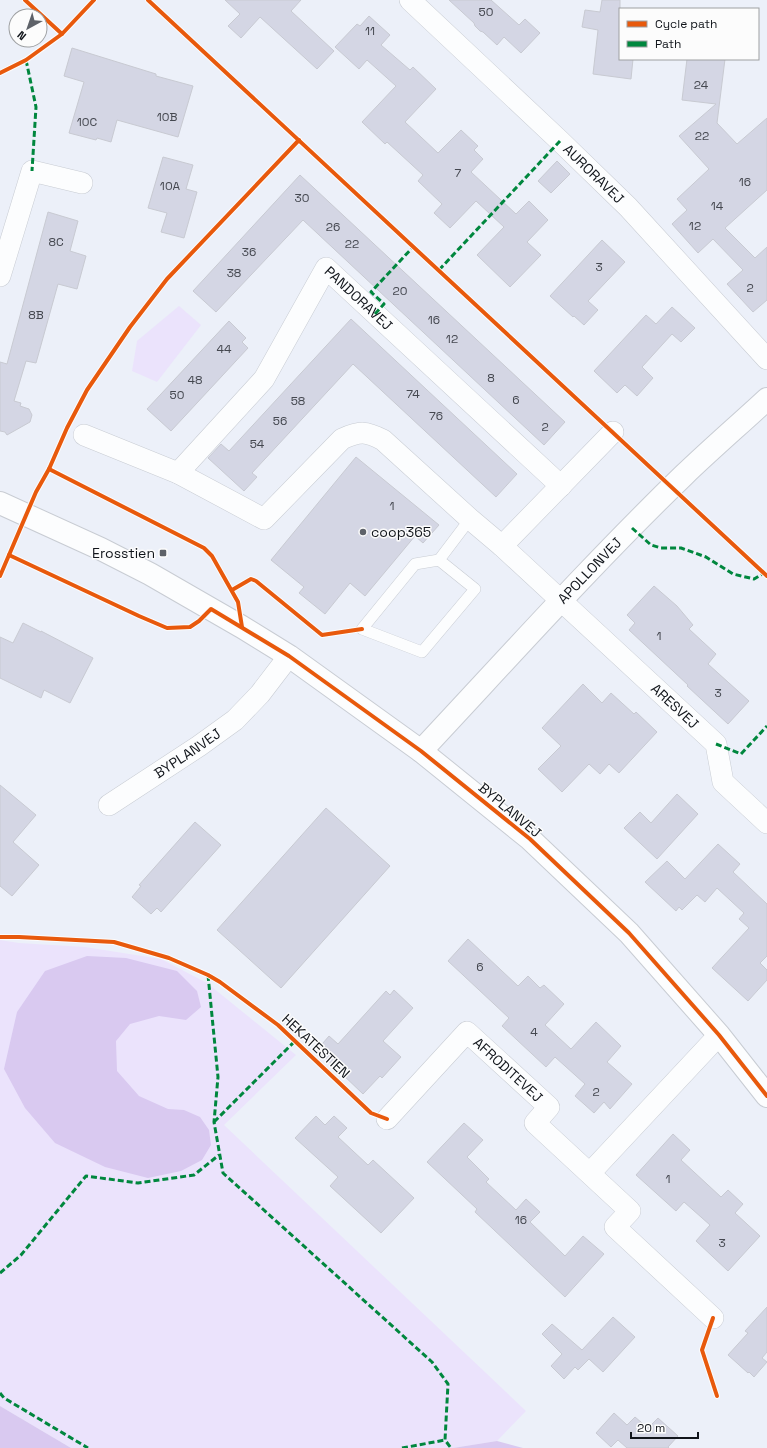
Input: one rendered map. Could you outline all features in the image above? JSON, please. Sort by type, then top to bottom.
[{"type":"street","name":"AURORAVEJ","points":[[410,0],[628,207],[767,359]]},
{"type":"street","points":[[0,276],[32,171],[82,183]]},
{"type":"street","name":"PANDORAVEJ","points":[[178,473],[264,379],[326,268],[561,486]]},
{"type":"street","name":"APOLLONVEJ","points":[[422,751],[562,601],[685,475],[767,399]]},
{"type":"street","points":[[502,546],[613,432]]},
{"type":"street","points":[[84,435],[178,473],[264,520],[342,439],[355,433],[370,433],[383,440],[562,601]]},
{"type":"street","name":"BYPLANVEJ","points":[[0,503],[101,549],[150,574],[289,656],[422,751],[530,839],[629,933],[719,1035],[767,1096]]},
{"type":"street","name":"ARESVEJ","points":[[562,601],[716,744],[723,782],[767,823]]},
{"type":"street","name":"BYPLANVEJ","points":[[109,805],[235,720],[260,694],[289,656]]},
{"type":"street","name":"AFRODITEVEJ","points":[[387,1120],[467,1032],[549,1107],[535,1123],[630,1211],[615,1228],[713,1318]]},
{"type":"street","points":[[590,1173],[719,1035]]},
{"type":"lane","points":[[439,560],[475,589],[422,652],[362,629],[415,564],[439,560],[470,519]]},
{"type":"shaded area","points":[[179,306],[201,325],[157,382],[132,371],[137,341]]},
{"type":"shaded area","points":[[0,940],[19,943],[85,947],[161,959],[207,983],[296,1055],[224,1125],[526,1411],[497,1441],[453,1448],[71,1448],[0,1406]]},
{"type":"shaded area","points":[[87,956],[126,958],[177,971],[197,991],[201,1007],[186,1020],[159,1016],[130,1024],[116,1041],[117,1071],[139,1096],[168,1109],[184,1110],[200,1117],[209,1130],[211,1145],[202,1160],[181,1171],[148,1178],[105,1167],[55,1143],[25,1108],[4,1069],[17,1012],[45,971]]},
{"type":"shaded area","points":[[0,1406],[71,1448],[0,1448]]},
{"type":"shaded area","points":[[497,1441],[523,1448],[453,1448]]},
{"type":"building","points":[[225,0],[301,0],[291,11],[334,51],[317,69],[260,17],[241,38],[228,26],[240,14]]},
{"type":"building","points":[[449,0],[491,0],[519,25],[525,19],[540,33],[521,53],[504,37],[497,45],[480,31],[474,23]]},
{"type":"building","points":[[602,0],[620,0],[619,60],[633,60],[631,79],[593,74],[598,30],[582,27],[585,10],[600,12]]},
{"type":"building","points":[[369,16],[390,35],[381,45],[410,70],[413,67],[436,89],[405,122],[438,153],[461,130],[478,146],[474,150],[483,159],[471,172],[516,214],[529,201],[548,220],[527,242],[541,255],[510,287],[477,255],[504,227],[476,201],[450,228],[434,213],[442,204],[418,181],[423,175],[387,142],[385,144],[362,122],[396,86],[367,60],[359,69],[335,47],[357,24],[360,26]]},
{"type":"building","points":[[72,48],[156,74],[156,76],[193,86],[178,137],[117,120],[111,142],[69,133],[84,82],[64,76]]},
{"type":"building","points":[[687,60],[725,60],[717,123],[737,144],[767,118],[767,190],[725,228],[755,258],[767,247],[767,300],[753,312],[727,284],[743,270],[713,239],[698,253],[672,224],[687,210],[677,199],[709,169],[679,136],[716,104],[682,100]]},
{"type":"building","points":[[163,157],[193,165],[186,189],[197,192],[184,238],[161,232],[167,213],[148,208]]},
{"type":"building","points":[[557,161],[570,174],[551,193],[538,181]]},
{"type":"building","points":[[300,175],[565,422],[544,445],[303,220],[216,312],[193,291]]},
{"type":"building","points":[[48,212],[78,221],[70,251],[86,256],[77,289],[58,284],[36,363],[26,361],[14,401],[21,403],[20,406],[29,409],[32,415],[30,422],[7,435],[5,432],[0,431],[0,362],[7,364]]},
{"type":"building","points":[[602,240],[625,262],[588,301],[598,310],[584,325],[550,296]]},
{"type":"building","points":[[672,307],[695,328],[681,342],[672,334],[642,367],[653,378],[637,396],[625,385],[617,393],[594,371],[646,315],[656,324]]},
{"type":"building","points":[[351,319],[517,474],[496,497],[353,364],[252,473],[257,477],[244,491],[208,458],[221,444],[229,451]]},
{"type":"building","points":[[229,321],[246,338],[242,342],[248,348],[171,431],[147,409]]},
{"type":"building","name":"coop365","points":[[356,457],[439,525],[423,543],[415,536],[365,596],[350,583],[325,614],[299,593],[304,587],[271,560]]},
{"type":"building","points":[[654,586],[677,606],[693,625],[689,629],[716,654],[708,664],[749,701],[728,724],[629,630],[635,623],[627,615]]},
{"type":"building","points":[[23,623],[93,658],[70,703],[44,690],[41,698],[0,678],[0,637],[13,643]]},
{"type":"building","points":[[583,684],[602,703],[611,693],[634,714],[636,712],[657,732],[619,773],[609,764],[600,774],[589,764],[562,792],[538,769],[561,746],[542,728]]},
{"type":"building","points":[[0,785],[36,815],[13,842],[39,865],[12,896],[0,886]]},
{"type":"building","points":[[677,794],[698,814],[657,859],[624,828],[640,812],[651,823]]},
{"type":"building","points":[[326,808],[390,866],[281,988],[217,930]]},
{"type":"building","points":[[195,822],[221,845],[161,912],[157,908],[151,914],[132,897],[141,886],[139,885]]},
{"type":"building","points":[[718,844],[740,864],[733,872],[767,904],[767,956],[760,963],[767,970],[767,980],[748,1001],[712,968],[749,928],[739,919],[744,913],[717,888],[705,902],[697,895],[682,910],[679,907],[676,911],[645,882],[667,861],[685,879]]},
{"type":"building","points":[[468,939],[518,986],[528,976],[540,988],[544,985],[564,1004],[545,1025],[571,1049],[596,1022],[621,1046],[607,1062],[632,1084],[610,1109],[604,1102],[594,1113],[575,1096],[585,1084],[555,1057],[546,1067],[502,1026],[509,1018],[448,961]]},
{"type":"building","points":[[394,990],[413,1008],[383,1041],[401,1057],[382,1078],[380,1076],[363,1094],[317,1050],[329,1036],[338,1044],[386,991],[390,995]]},
{"type":"building","points":[[316,1116],[325,1125],[334,1116],[347,1128],[338,1137],[368,1165],[373,1160],[414,1198],[381,1233],[330,1186],[338,1177],[295,1138]]},
{"type":"building","points":[[464,1123],[483,1140],[467,1157],[489,1179],[486,1182],[516,1210],[526,1199],[540,1212],[530,1222],[565,1256],[583,1236],[604,1254],[565,1297],[475,1212],[477,1209],[427,1162]]},
{"type":"building","points":[[673,1134],[690,1150],[681,1160],[721,1197],[728,1190],[743,1204],[735,1213],[760,1236],[728,1271],[696,1241],[710,1225],[684,1202],[676,1211],[636,1175]]},
{"type":"building","points":[[767,1307],[767,1352],[762,1358],[767,1362],[754,1377],[728,1355],[748,1333],[745,1331]]},
{"type":"building","points":[[613,1317],[635,1337],[603,1372],[589,1359],[578,1370],[575,1367],[564,1379],[551,1366],[562,1354],[542,1334],[552,1324],[582,1350]]},
{"type":"building","points":[[614,1413],[627,1425],[635,1417],[648,1428],[658,1418],[678,1436],[668,1447],[669,1448],[627,1448],[618,1440],[611,1447],[596,1433]]},
{"type":"marked path","points":[[26,60],[36,107],[32,171]]},
{"type":"marked path","points":[[439,270],[560,141]]},
{"type":"marked path","points":[[375,314],[384,304],[371,292],[414,246]]},
{"type":"marked path","points":[[632,528],[651,545],[661,548],[681,548],[706,557],[733,574],[754,579],[764,573]]},
{"type":"marked path","points":[[716,744],[741,754],[767,726]]},
{"type":"marked path","points":[[208,975],[218,1077],[214,1122],[223,1173],[432,1362],[448,1384],[445,1440],[451,1448]]},
{"type":"marked path","points":[[214,1122],[295,1041]]},
{"type":"marked path","points":[[0,1273],[21,1255],[86,1176],[138,1183],[194,1175],[219,1155]]},
{"type":"marked path","points":[[0,1393],[4,1398],[88,1448]]},
{"type":"marked path","points":[[402,1448],[445,1440]]},
{"type":"cycle path","points":[[25,0],[62,34]]},
{"type":"cycle path","points":[[0,73],[26,60],[62,34],[94,0]]},
{"type":"cycle path","points":[[148,0],[767,576]]},
{"type":"cycle path","points":[[0,576],[36,492],[49,469],[67,428],[87,390],[130,327],[167,279],[299,140]]},
{"type":"cycle path","points":[[49,469],[204,548],[212,556],[238,602],[242,627]]},
{"type":"cycle path","points":[[9,555],[167,628],[190,627],[199,621],[211,609],[289,656],[421,751],[530,839],[629,933],[719,1035],[767,1096]]},
{"type":"cycle path","points":[[232,590],[251,579],[256,581],[322,635],[362,629]]},
{"type":"cycle path","name":"HEKATESTIEN","points":[[0,937],[114,942],[169,958],[208,975],[220,982],[278,1025],[371,1113],[387,1119]]},
{"type":"cycle path","points":[[713,1318],[702,1350],[717,1396]]},
{"type":"place","name":"coop365","points":[[363,532]]},
{"type":"place","name":"Erosstien","points":[[163,553]]}]
